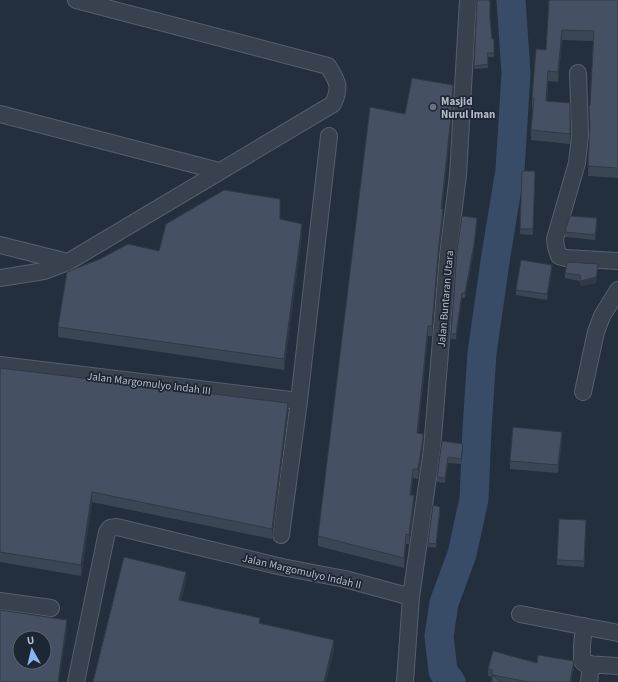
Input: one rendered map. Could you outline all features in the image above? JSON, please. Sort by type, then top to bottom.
[{"type":"street","points":[[0,278],[44,271],[68,262],[333,104],[339,92],[336,79],[328,66],[76,0]]},
{"type":"street","name":"Jalan Buntaran Utara","points":[[411,597],[432,449],[448,255],[458,174],[468,0]]},
{"type":"street","points":[[578,73],[580,136],[577,163],[555,239],[556,247],[559,256],[566,258],[618,261]]},
{"type":"street","points":[[0,114],[219,171]]},
{"type":"street","points":[[281,535],[299,401],[329,136]]},
{"type":"street","points":[[0,245],[68,262]]},
{"type":"street","points":[[583,392],[596,332],[602,316],[618,290]]},
{"type":"street","name":"Jalan Margomulyo Indah III","points":[[0,365],[299,401]]},
{"type":"street","name":"Jalan Margomulyo Indah II","points":[[76,682],[107,532],[110,528],[117,527],[282,567],[345,580],[411,597]]},
{"type":"street","points":[[405,682],[411,597]]},
{"type":"street","points":[[0,601],[51,608]]},
{"type":"street","points":[[520,614],[618,633]]},
{"type":"street","points":[[584,626],[582,661],[585,664],[618,666]]},
{"type":"street","points":[[589,682],[591,664]]},
{"type":"building","points":[[477,0],[490,0],[490,19],[492,39],[494,39],[494,53],[487,53],[488,64],[474,66]]},
{"type":"building","points":[[549,0],[618,0],[618,168],[588,166],[590,126],[589,105],[594,31],[562,30],[558,72],[548,71],[546,101],[570,103],[570,134],[531,130],[536,49],[546,50]]},
{"type":"building","points":[[412,78],[453,85],[432,326],[428,326],[417,433],[423,434],[423,438],[418,469],[413,469],[410,495],[414,495],[409,535],[406,534],[404,558],[318,536],[370,107],[405,114]]},
{"type":"building","points":[[522,171],[535,171],[533,229],[520,229]]},
{"type":"building","points":[[224,190],[280,199],[280,219],[302,224],[284,359],[58,327],[67,272],[100,259],[128,244],[159,251],[166,224]]},
{"type":"building","points":[[462,216],[477,218],[474,244],[465,293],[462,293],[456,334],[451,334],[457,251]]},
{"type":"building","points":[[570,216],[597,218],[595,235],[565,232]]},
{"type":"building","points":[[521,260],[552,265],[547,294],[516,290]]},
{"type":"building","points":[[567,262],[598,264],[596,277],[581,281],[580,275],[565,273]]},
{"type":"building","points":[[0,368],[288,403],[272,529],[92,492],[81,565],[0,552]]},
{"type":"building","points":[[513,427],[562,432],[558,465],[510,461]]},
{"type":"building","points":[[442,441],[463,444],[461,459],[448,457],[445,478],[437,477]]},
{"type":"building","points":[[433,505],[440,507],[436,544],[428,543]]},
{"type":"building","points":[[559,519],[586,520],[584,561],[557,560]]},
{"type":"building","points":[[124,557],[186,572],[179,600],[260,618],[259,623],[334,640],[324,682],[93,682]]},
{"type":"building","points":[[0,610],[67,620],[58,682],[0,682]]},
{"type":"building","points":[[493,651],[537,663],[538,655],[574,661],[570,682],[529,682],[492,675],[492,670],[488,669]]},
{"type":"building","points":[[492,675],[501,682],[492,682]]},
{"type":"waterway","points":[[451,682],[443,671],[439,636],[444,603],[462,554],[474,499],[482,353],[510,170],[516,73],[511,0]]},
{"type":"place","name":"Masjid Nurul Iman","points":[[433,107]]}]
